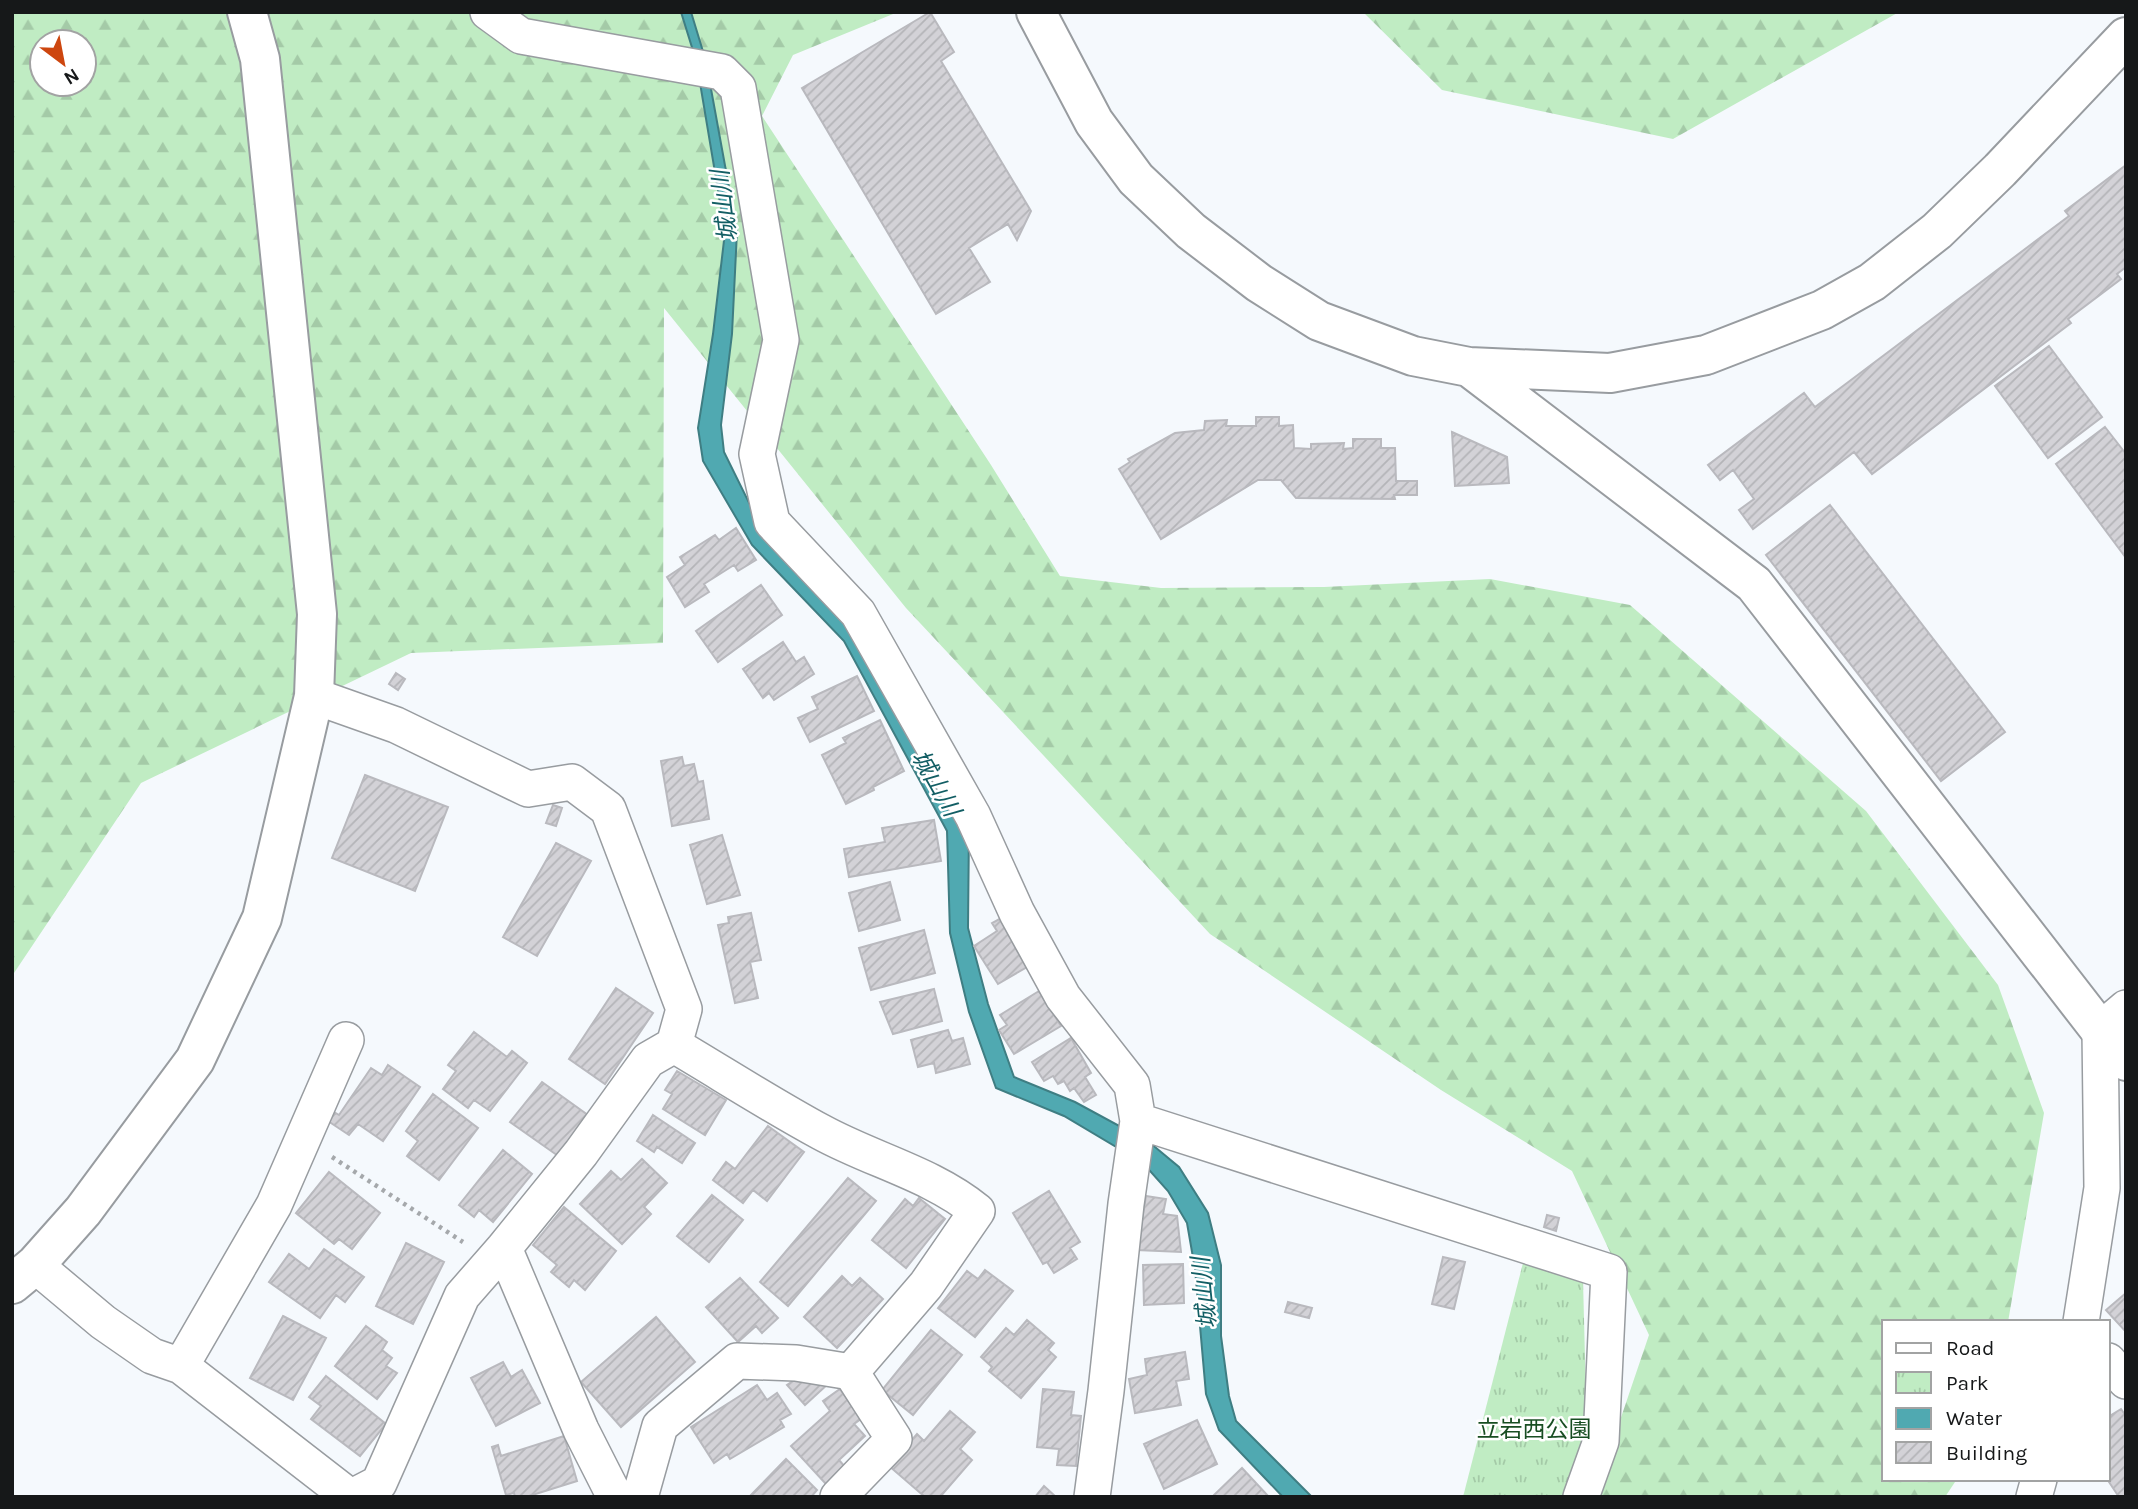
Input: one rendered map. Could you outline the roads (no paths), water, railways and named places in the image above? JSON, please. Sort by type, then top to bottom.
[{"type":"street","points":[[247,12],[260,59],[317,614],[314,696],[262,918],[195,1060],[83,1211],[24,1275],[112,1328],[152,1356],[181,1366],[351,1497],[379,1483],[462,1296],[499,1255],[581,1153],[648,1060],[674,1045],[684,1009],[608,808],[572,782],[528,789],[396,725],[314,696]]},
{"type":"street","points":[[488,12],[521,36],[722,72],[738,88],[781,340],[757,454],[772,522],[858,613],[973,816],[1017,914],[1063,997],[1132,1085],[1138,1123],[1092,1497]]},
{"type":"street","points":[[1036,12],[1094,122],[1136,179],[1191,231],[1259,283],[1319,321],[1413,356],[1469,367],[1610,373],[1706,355],[1822,310],[1872,282],[1937,231],[2000,170],[2126,37]]},
{"type":"street","points":[[1469,367],[1754,584],[2113,1019],[2126,1061]]},
{"type":"street","points":[[2081,1320],[2102,1188],[2113,1019]]},
{"type":"street","points":[[181,1366],[274,1205],[346,1040]]},
{"type":"street","points":[[674,1045],[822,1133],[959,1196],[977,1212],[926,1285],[851,1372]]},
{"type":"street","points":[[1138,1123],[1609,1272],[1601,1441],[1581,1497]]},
{"type":"street","points":[[499,1255],[615,1497]]},
{"type":"street","points":[[640,1497],[660,1426],[737,1361],[796,1363],[851,1372],[894,1439],[838,1497]]},
{"type":"street","points":[[2110,1363],[2126,1381]]},
{"type":"water","points":[[681,12],[691,12],[705,58],[695,57]]},
{"type":"water","name":"城山川","points":[[699,77],[709,78],[737,231],[732,334],[721,425],[724,452],[761,527],[857,626],[969,826],[968,928],[988,1004],[1014,1077],[1075,1102],[1149,1142],[1179,1167],[1208,1213],[1221,1265],[1221,1336],[1229,1396],[1236,1421],[1312,1497],[1283,1497],[1219,1430],[1206,1394],[1195,1269],[1187,1223],[1168,1191],[1143,1163],[1064,1116],[996,1088],[969,1012],[950,933],[947,831],[844,641],[752,545],[703,461],[698,428],[725,232]]},
{"type":"park label","name":"立岩西公園","points":[[1534,1429]]}]
